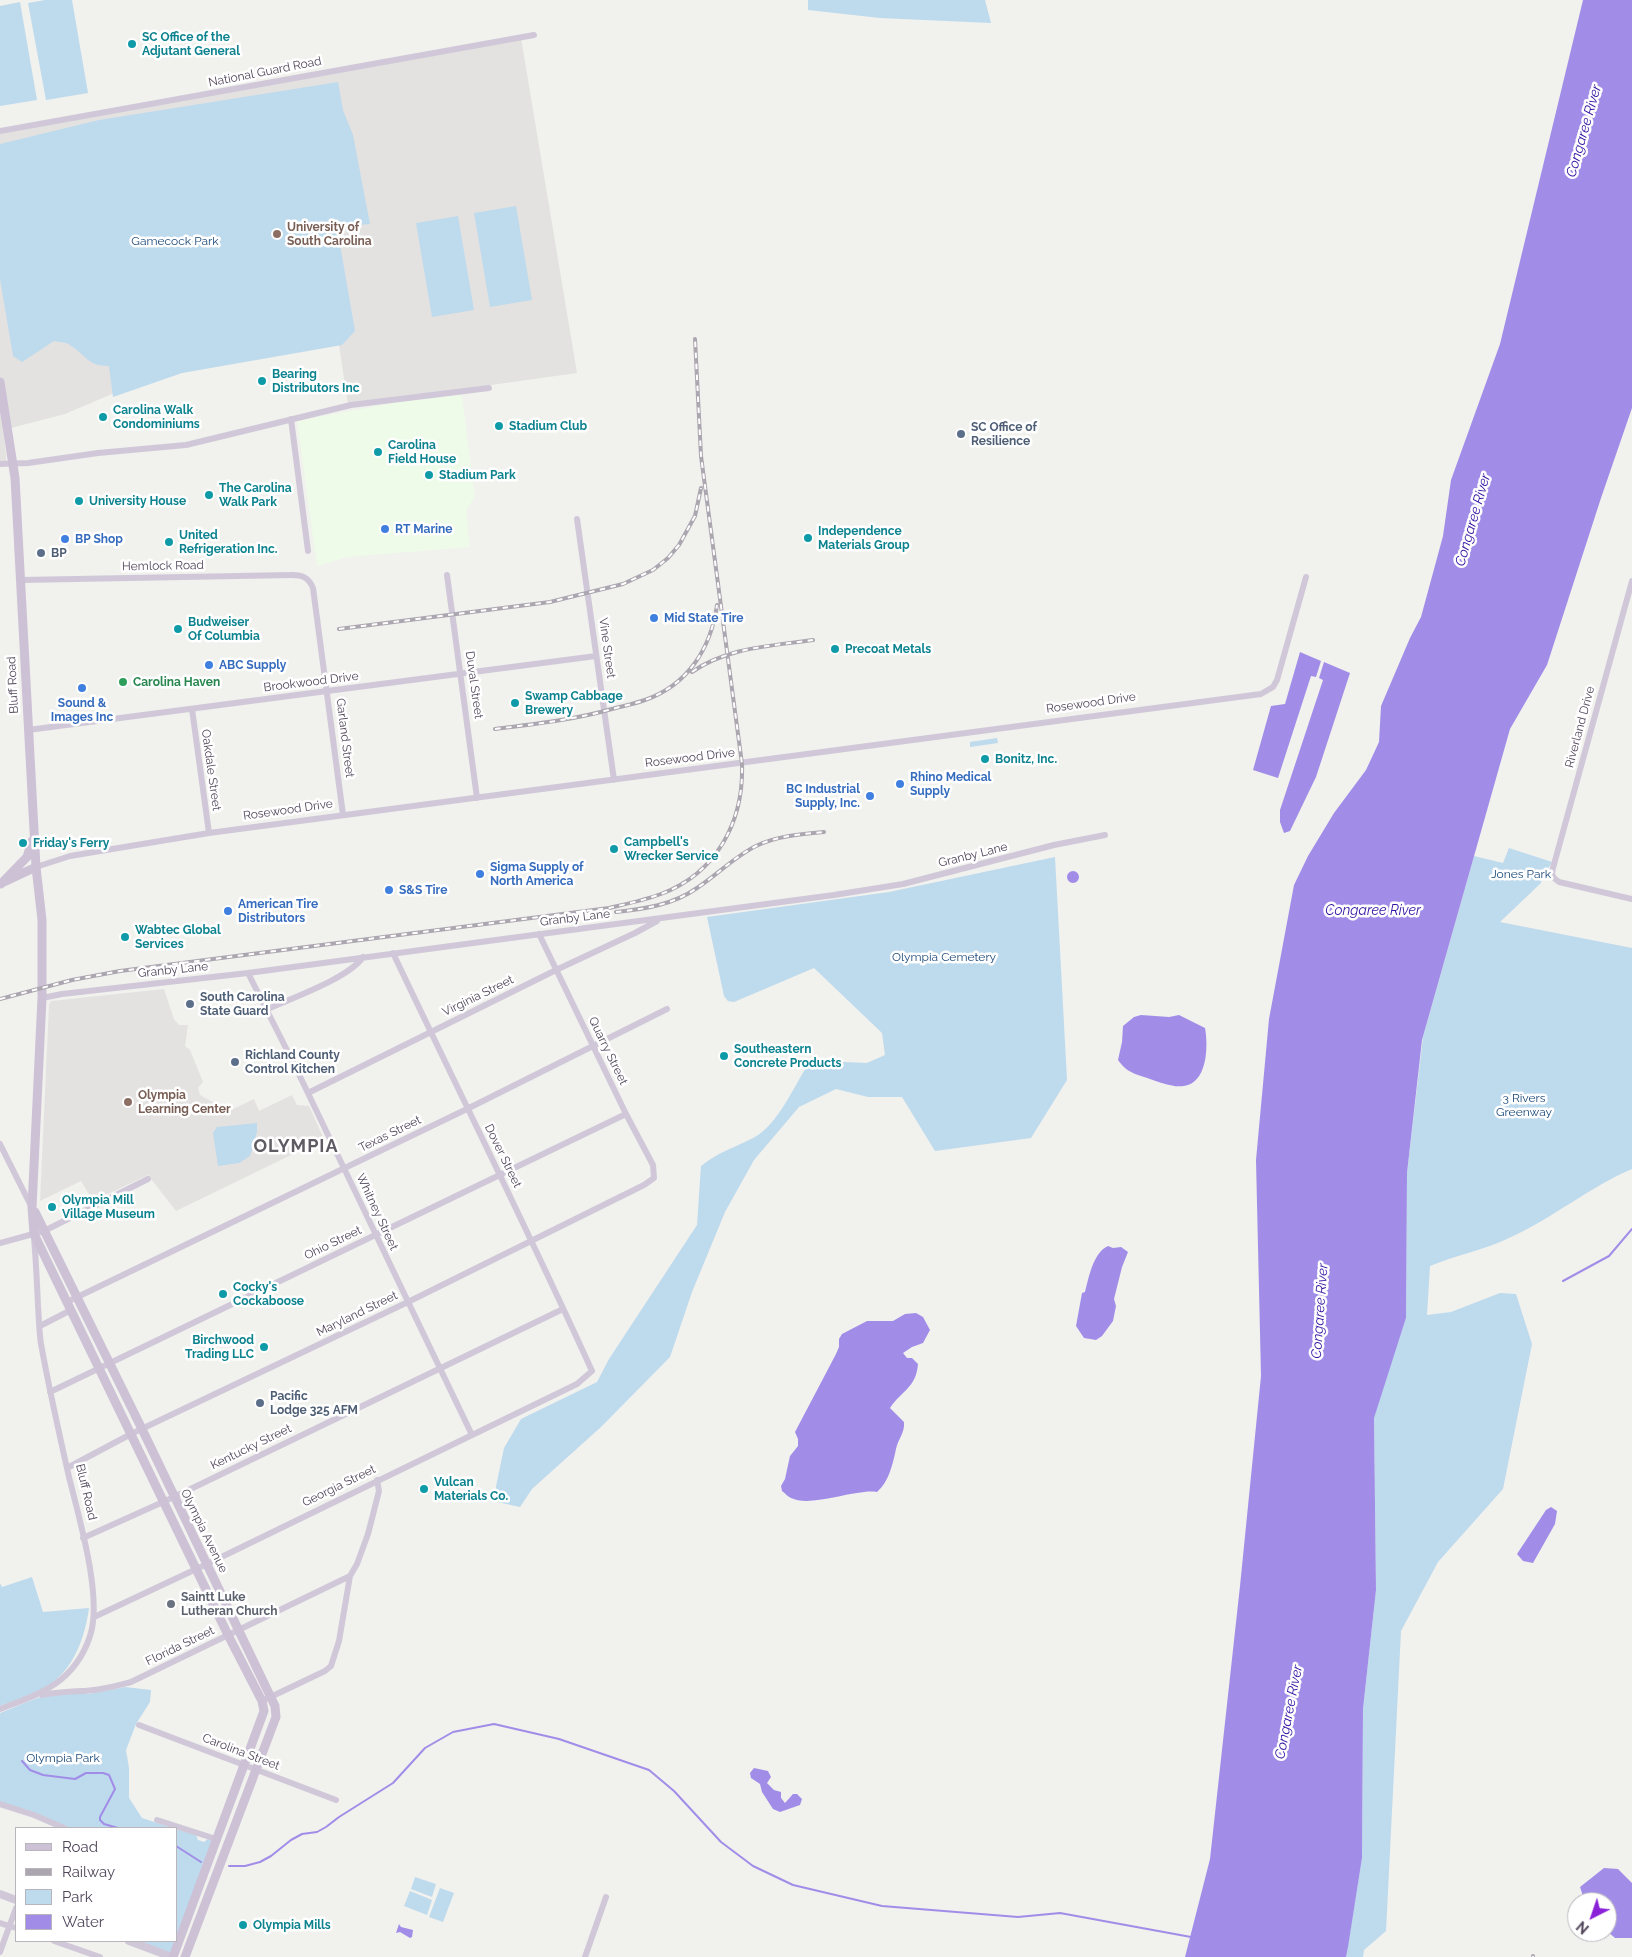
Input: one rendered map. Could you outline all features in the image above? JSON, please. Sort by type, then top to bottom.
[{"type":"main road","name":"Bluff Road","points":[[0,382],[13,464],[36,867],[42,920],[42,998],[32,1207]]},
{"type":"main road","points":[[1,884],[27,857],[34,832]]},
{"type":"main road","name":"Rosewood Drive","points":[[1,884],[36,867]]},
{"type":"main road","name":"Olympia Avenue","points":[[32,1207],[207,1564],[266,1699]]},
{"type":"main road","name":"Olympia Avenue","points":[[32,1207],[34,1234],[228,1635],[266,1699],[275,1706],[276,1717],[185,1957]]},
{"type":"main road","points":[[178,1941],[261,1722],[266,1699]]},
{"type":"main road","points":[[172,1957],[178,1942]]},
{"type":"street","name":"National Guard Road","points":[[0,131],[534,36]]},
{"type":"street","points":[[0,464],[186,444],[351,405],[489,388]]},
{"type":"street","points":[[291,419],[308,551]]},
{"type":"street","name":"Vine Street","points":[[577,520],[614,780]]},
{"type":"street","name":"Hemlock Road","points":[[21,580],[292,575],[306,578]]},
{"type":"street","name":"Duval Street","points":[[447,575],[477,798]]},
{"type":"street","name":"Rosewood Drive","points":[[36,867],[70,856],[209,833],[1261,694],[1273,687],[1277,680],[1306,577]]},
{"type":"street","name":"Garland Street","points":[[306,578],[311,582],[313,588],[343,815]]},
{"type":"street","name":"Riverland Drive","points":[[1632,581],[1552,874],[1553,880],[1559,882],[1632,900]]},
{"type":"street","name":"Brookwood Drive","points":[[28,730],[596,656]]},
{"type":"street","name":"Oakdale Street","points":[[192,709],[209,833]]},
{"type":"street","name":"Granby Lane","points":[[42,998],[659,919],[903,884],[1054,845],[1105,835]]},
{"type":"street","name":"Virginia Street","points":[[308,1093],[635,933],[659,919]]},
{"type":"street","name":"Quarry Street","points":[[539,934],[652,1165],[654,1178]]},
{"type":"street","name":"Dover Street","points":[[393,953],[592,1371]]},
{"type":"street","points":[[268,1009],[344,974],[358,964],[363,957]]},
{"type":"street","name":"Whitney Street","points":[[248,973],[268,1009],[472,1435]]},
{"type":"street","name":"Texas Street","points":[[40,1326],[69,1306],[76,1298],[467,1109],[667,1009]]},
{"type":"street","name":"Ohio Street","points":[[50,1392],[626,1114]]},
{"type":"street","name":"Olympia Avenue","points":[[0,1144],[32,1207]]},
{"type":"street","name":"Maryland Street","points":[[67,1468],[142,1429],[408,1302],[629,1193],[654,1178]]},
{"type":"street","points":[[0,1243],[44,1231],[148,1179]]},
{"type":"street","name":"Bluff Road","points":[[0,1709],[38,1695],[70,1671],[82,1655],[90,1636],[94,1617],[94,1603],[83,1538],[40,1341],[34,1234]]},
{"type":"street","points":[[36,1266],[48,1263]]},
{"type":"street","name":"Kentucky Street","points":[[83,1538],[174,1497],[564,1309]]},
{"type":"street","name":"Georgia Street","points":[[94,1617],[197,1569],[577,1384],[592,1371]]},
{"type":"street","points":[[266,1699],[325,1671],[331,1666],[339,1641],[350,1576],[357,1564],[368,1534],[379,1491],[377,1480]]},
{"type":"street","name":"Florida Street","points":[[38,1695],[61,1691],[108,1688],[131,1682],[228,1635],[238,1632],[350,1576]]},
{"type":"street","name":"Carolina Street","points":[[139,1725],[336,1800]]},
{"type":"street","points":[[0,1804],[34,1815],[62,1827]]},
{"type":"street","points":[[157,1820],[216,1839]]},
{"type":"street","points":[[0,1894],[15,1900]]},
{"type":"street","points":[[585,1957],[606,1897]]},
{"type":"street","points":[[0,1952],[13,1927],[15,1914]]},
{"type":"street","points":[[0,1923],[13,1927]]},
{"type":"street","points":[[57,1942],[100,1957]]},
{"type":"street","points":[[131,1942],[172,1957]]},
{"type":"shaded area","name":"University of South Carolina","points":[[521,38],[577,373],[348,405],[338,338],[140,382],[65,414],[3,430],[7,464],[0,464],[0,131]]},
{"type":"shaded area","points":[[462,395],[475,497],[466,510],[470,547],[348,557],[317,566],[297,421],[398,402]]},
{"type":"shaded area","name":"Olympia Learning Center","points":[[164,989],[174,1019],[179,1025],[188,1025],[185,1046],[190,1050],[203,1082],[198,1088],[200,1095],[229,1111],[254,1099],[259,1111],[292,1095],[297,1105],[309,1106],[324,1139],[176,1211],[148,1175],[93,1201],[81,1181],[40,1201],[49,1005],[51,1001]]},
{"type":"green space","points":[[45,0],[72,0],[88,93],[46,100],[28,3]]},
{"type":"green space","points":[[808,0],[985,0],[991,23],[880,18],[808,10]]},
{"type":"green space","points":[[20,2],[37,100],[0,106],[0,6]]},
{"type":"green space","name":"Gamecock Park","points":[[338,82],[343,110],[353,135],[370,224],[337,227],[355,331],[342,345],[182,373],[113,397],[109,366],[102,366],[91,362],[68,344],[54,341],[22,362],[13,356],[0,279],[0,144],[99,120]]},
{"type":"green space","points":[[516,206],[532,300],[490,307],[474,213]]},
{"type":"green space","points":[[458,216],[474,310],[432,317],[416,223]]},
{"type":"green space","points":[[997,738],[998,743],[970,747],[970,742]]},
{"type":"green space","name":"3 Rivers Greenway","points":[[1509,848],[1552,862],[1541,883],[1500,922],[1632,948],[1632,1169],[1616,1176],[1540,1222],[1509,1238],[1430,1266],[1427,1315],[1451,1312],[1500,1293],[1516,1294],[1532,1344],[1503,1489],[1438,1562],[1401,1631],[1386,1931],[1364,1950],[1363,1957],[1346,1957],[1362,1858],[1363,1709],[1376,1590],[1374,1416],[1406,1318],[1407,1173],[1423,1037],[1474,856],[1503,863]]},
{"type":"green space","name":"Olympia Cemetery","points":[[1055,857],[1067,1080],[1031,1138],[935,1151],[902,1097],[868,1097],[836,1089],[799,1107],[754,1160],[725,1212],[692,1292],[670,1357],[601,1427],[532,1489],[520,1507],[493,1501],[504,1448],[521,1419],[597,1382],[609,1359],[697,1225],[701,1166],[727,1150],[755,1137],[771,1124],[807,1066],[844,1062],[867,1063],[885,1055],[882,1033],[814,968],[734,1002],[728,1001],[724,996],[707,917],[889,892]]},
{"type":"green space","points":[[257,1123],[257,1132],[250,1156],[239,1163],[218,1166],[213,1133],[217,1127]]},
{"type":"green space","points":[[32,1577],[43,1612],[89,1608],[87,1619],[81,1642],[64,1672],[46,1687],[0,1706],[0,1583],[2,1587]]},
{"type":"green space","name":"Olympia Park","points":[[125,1687],[151,1690],[150,1702],[136,1724],[126,1750],[129,1768],[129,1798],[142,1818],[170,1827],[61,1827],[0,1804],[0,1713],[37,1698],[60,1692],[88,1694]]},
{"type":"green space","points":[[178,1830],[196,1835],[198,1840],[204,1842],[209,1838],[214,1840],[178,1934]]},
{"type":"green space","points":[[415,1877],[436,1884],[432,1897],[411,1889]]},
{"type":"green space","points":[[440,1888],[454,1893],[443,1922],[429,1917]]},
{"type":"green space","points":[[410,1891],[432,1900],[427,1915],[404,1906]]},
{"type":"green space","points":[[142,1942],[176,1942],[170,1953]]},
{"type":"water","name":"Congaree River","points":[[1583,0],[1632,0],[1632,408],[1547,665],[1510,729],[1422,1040],[1407,1173],[1406,1318],[1374,1418],[1376,1590],[1363,1709],[1362,1858],[1346,1957],[1185,1957],[1210,1859],[1240,1586],[1261,1376],[1256,1160],[1269,1019],[1294,885],[1308,856],[1334,813],[1366,770],[1379,742],[1381,706],[1421,617],[1443,536],[1451,480],[1500,344]]},
{"type":"water","points":[[1300,652],[1321,661],[1316,677],[1311,676],[1278,778],[1253,770],[1271,706],[1285,704]]},
{"type":"water","points":[[1324,662],[1350,673],[1316,777],[1290,831],[1284,833],[1280,822],[1280,810],[1323,680],[1319,678]]},
{"type":"water","points":[[1075,871],[1078,872],[1078,882],[1071,883],[1068,882],[1067,875],[1068,872]]},
{"type":"water","points":[[1141,1015],[1169,1017],[1179,1015],[1205,1028],[1205,1060],[1200,1075],[1195,1081],[1183,1086],[1169,1085],[1132,1072],[1121,1064],[1118,1060],[1123,1026],[1134,1017]]},
{"type":"water","points":[[1108,1246],[1113,1248],[1121,1247],[1128,1252],[1114,1299],[1116,1306],[1113,1321],[1102,1336],[1096,1340],[1084,1338],[1076,1326],[1082,1293],[1085,1292],[1095,1260],[1103,1249]]},
{"type":"water","points":[[916,1313],[923,1317],[930,1330],[923,1343],[903,1353],[907,1358],[912,1358],[918,1364],[917,1372],[908,1388],[890,1408],[904,1422],[904,1426],[885,1483],[877,1492],[862,1492],[806,1501],[789,1497],[782,1491],[781,1486],[785,1479],[790,1456],[798,1446],[795,1432],[836,1354],[842,1334],[867,1321],[893,1321],[905,1314]]},
{"type":"water","points":[[1551,1507],[1557,1511],[1555,1524],[1533,1563],[1523,1561],[1517,1554],[1546,1510]]},
{"type":"water","points":[[754,1768],[768,1771],[771,1777],[767,1783],[774,1790],[781,1792],[781,1798],[785,1803],[793,1794],[797,1794],[802,1799],[800,1805],[780,1812],[773,1809],[762,1792],[760,1784],[751,1778],[750,1773]]},
{"type":"water","points":[[1604,1868],[1618,1869],[1632,1883],[1632,1938],[1617,1938],[1617,1892],[1582,1892],[1580,1887]]},
{"type":"water","points":[[399,1924],[401,1927],[413,1930],[412,1937],[410,1938],[400,1932],[396,1933]]},
{"type":"waterway","points":[[1563,1281],[1609,1256],[1632,1229]]},
{"type":"waterway","points":[[229,1866],[245,1866],[260,1862],[302,1834],[317,1832],[326,1827],[393,1783],[425,1748],[453,1732],[494,1724],[559,1739],[649,1770],[674,1791],[721,1842],[753,1866],[793,1885],[882,1906],[1018,1917],[1060,1913],[1191,1937]]},
{"type":"waterway","points":[[22,1761],[30,1770],[43,1775],[75,1779],[86,1773],[109,1775],[115,1789],[100,1820],[104,1824],[114,1827]]},
{"type":"waterway","points":[[178,1847],[201,1862]]},
{"type":"railway","points":[[0,999],[72,980],[120,971],[609,908],[661,894],[681,885],[698,873],[712,859],[732,825],[738,805],[742,764],[701,456],[695,339]]},
{"type":"railway","points":[[339,629],[550,602],[623,584],[653,570],[668,558],[679,545],[695,516],[701,488]]},
{"type":"railway","points":[[495,729],[583,716],[637,703],[660,693],[674,685],[695,663],[709,636],[717,605]]},
{"type":"railway","points":[[692,672],[720,657],[735,652],[813,640]]},
{"type":"railway","points":[[616,912],[648,908],[688,894],[740,855],[756,846],[789,836],[824,832]]},
{"type":"place","name":"SC Office of the Adjutant General","points":[[132,44]]},
{"type":"place","name":"University of South Carolina","points":[[277,234]]},
{"type":"place","name":"Bearing Distributors Inc","points":[[262,381]]},
{"type":"place","name":"Carolina Walk Condominiums","points":[[103,417]]},
{"type":"place","name":"Stadium Club","points":[[499,426]]},
{"type":"place","name":"SC Office of Resilience","points":[[961,434]]},
{"type":"place","name":"Carolina Field House","points":[[378,452]]},
{"type":"place","name":"Stadium Park","points":[[429,475]]},
{"type":"place","name":"The Carolina Walk Park","points":[[209,495]]},
{"type":"place","name":"University House","points":[[79,501]]},
{"type":"place","name":"RT Marine","points":[[385,529]]},
{"type":"place","name":"Independence Materials Group","points":[[808,538]]},
{"type":"place","name":"BP Shop","points":[[65,539]]},
{"type":"place","name":"United Refrigeration Inc.","points":[[169,542]]},
{"type":"place","name":"BP","points":[[41,553]]},
{"type":"place","name":"Mid State Tire","points":[[654,618]]},
{"type":"place","name":"Budweiser Of Columbia","points":[[178,629]]},
{"type":"place","name":"Precoat Metals","points":[[835,649]]},
{"type":"place","name":"ABC Supply","points":[[209,665]]},
{"type":"place","name":"Carolina Haven","points":[[123,682]]},
{"type":"place","name":"Sound & Images Inc","points":[[82,688]]},
{"type":"place","name":"Swamp Cabbage Brewery","points":[[515,703]]},
{"type":"place","name":"Bonitz, Inc.","points":[[985,759]]},
{"type":"place","name":"Rhino Medical Supply","points":[[900,784]]},
{"type":"place","name":"BC Industrial Supply, Inc.","points":[[870,796]]},
{"type":"place","name":"Friday's Ferry","points":[[23,843]]},
{"type":"place","name":"Campbell's Wrecker Service","points":[[614,849]]},
{"type":"place","name":"Sigma Supply of North America","points":[[480,874]]},
{"type":"place","name":"S&S Tire","points":[[389,890]]},
{"type":"place","name":"American Tire Distributors","points":[[228,911]]},
{"type":"place","name":"Wabtec Global Services","points":[[125,937]]},
{"type":"place","name":"South Carolina State Guard","points":[[190,1004]]},
{"type":"place","name":"Southeastern Concrete Products","points":[[724,1056]]},
{"type":"place","name":"Richland County Control Kitchen","points":[[235,1062]]},
{"type":"place","name":"Olympia Learning Center","points":[[128,1102]]},
{"type":"place","name":"Olympia Mill Village Museum","points":[[52,1207]]},
{"type":"place","name":"Cocky's Cockaboose","points":[[223,1294]]},
{"type":"place","name":"Birchwood Trading LLC","points":[[264,1347]]},
{"type":"place","name":"Pacific Lodge 325 AFM","points":[[260,1403]]},
{"type":"place","name":"Vulcan Materials Co.","points":[[424,1489]]},
{"type":"place","name":"Saintt Luke Lutheran Church","points":[[171,1604]]},
{"type":"place","name":"Olympia Mills","points":[[243,1925]]},
{"type":"district","name":"OLYMPIA","points":[[296,1147]]},
{"type":"park label","name":"Jones Park","points":[[1521,874]]}]
